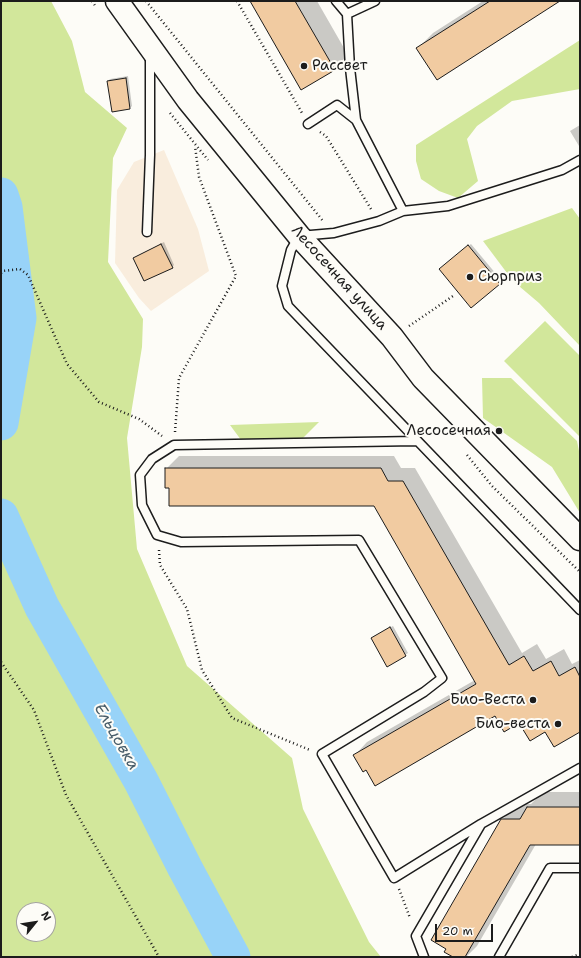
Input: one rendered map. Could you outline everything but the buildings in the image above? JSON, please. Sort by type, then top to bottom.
[{"type":"street","name":"Лесосечная улица","points":[[117,1],[188,100],[300,236],[392,337],[423,378],[580,539]]},
{"type":"lane","points":[[336,1],[348,14],[350,68],[356,120],[403,211]]},
{"type":"lane","points":[[348,14],[375,1]]},
{"type":"lane","points":[[147,232],[150,156],[150,47]]},
{"type":"lane","points":[[308,124],[337,105],[356,120]]},
{"type":"lane","points":[[579,164],[448,206],[403,211],[379,221],[334,233],[300,236],[291,250],[282,286],[288,306],[416,441],[580,610]]},
{"type":"lane","points":[[416,441],[174,445],[152,459],[140,475],[142,505],[157,535],[181,542],[359,540],[442,678],[424,692],[322,754],[394,878],[481,824],[580,768]]},
{"type":"lane","points":[[424,957],[416,936],[481,824]]},
{"type":"lane","points":[[499,957],[550,868],[580,868]]},
{"type":"path","points":[[146,1],[334,233]]},
{"type":"path","points":[[174,445],[179,378],[236,276],[199,177],[195,146]]},
{"type":"path","points":[[2,272],[20,269],[28,275],[67,364],[99,402],[139,419],[174,445]]},
{"type":"path","points":[[392,337],[453,296]]},
{"type":"path","points":[[157,535],[160,565],[187,609],[202,670],[232,718],[322,754]]},
{"type":"path","points":[[1,662],[34,710],[66,795],[159,957]]},
{"type":"path","points":[[394,878],[416,936]]},
{"type":"path","points":[[572,957],[580,954]]},
{"type":"shaded area","points":[[164,150],[198,229],[209,271],[151,311],[139,298],[115,263],[117,190],[134,162]]},
{"type":"green space","points":[[1,1],[51,1],[72,41],[85,92],[127,128],[113,158],[108,262],[143,319],[142,347],[127,438],[137,549],[187,666],[292,758],[303,809],[369,942],[381,957],[1,957]]},
{"type":"green space","points":[[580,40],[580,89],[512,101],[477,126],[467,139],[478,181],[458,198],[439,191],[421,179],[416,161],[416,145]]},
{"type":"green space","points":[[572,208],[580,219],[580,346],[539,303],[513,281],[483,241]]},
{"type":"green space","points":[[545,321],[580,356],[580,437],[504,361]]},
{"type":"green space","points":[[482,378],[511,378],[577,441],[580,456],[580,513],[552,467],[483,418]]},
{"type":"green space","points":[[319,422],[299,442],[244,444],[230,425]]},
{"type":"waterway","name":"Ельцовка","points":[[1,195],[5,207],[19,318],[1,423]]},
{"type":"waterway","name":"Ельцовка","points":[[1,516],[42,607],[141,781],[185,868],[233,957]]},
{"type":"place","name":"Рассвет","points":[[304,66]]},
{"type":"place","name":"Сюрприз","points":[[470,277]]},
{"type":"place","name":"Лесосечная","points":[[499,431]]},
{"type":"place","name":"Био-Веста","points":[[533,700]]},
{"type":"place","name":"Био-веста","points":[[558,724]]}]
